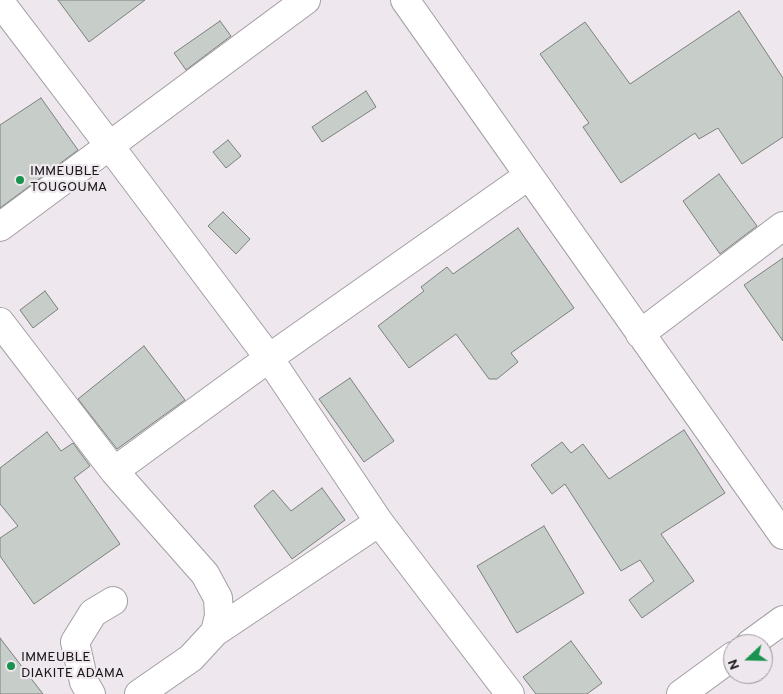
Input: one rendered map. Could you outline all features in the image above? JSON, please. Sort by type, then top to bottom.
[{"type":"street","points":[[0,227],[306,0]]},
{"type":"street","points":[[405,0],[783,536]]},
{"type":"street","points":[[0,2],[110,145],[269,358],[379,522],[510,694]]},
{"type":"street","points":[[114,471],[269,358],[528,176]]},
{"type":"street","points":[[640,334],[783,226]]},
{"type":"street","points":[[0,322],[114,471],[205,574],[218,598],[219,616],[215,632]]},
{"type":"street","points":[[140,694],[191,658],[215,632],[379,522]]},
{"type":"street","points":[[91,694],[84,682],[75,642],[93,613],[113,601]]},
{"type":"street","points":[[764,634],[783,620]]},
{"type":"street","points":[[681,694],[723,663]]},
{"type":"building","points":[[58,0],[145,0],[89,42]]},
{"type":"building","points":[[739,11],[783,78],[783,137],[742,164],[718,128],[699,139],[695,133],[621,183],[583,127],[589,123],[540,54],[585,22],[630,84]]},
{"type":"building","points":[[220,21],[231,36],[186,70],[174,53]]},
{"type":"building","points":[[366,91],[376,107],[322,142],[312,127]]},
{"type":"building","name":"IMMEUBLE TOUGOUMA","points":[[41,98],[78,150],[0,208],[0,125]]},
{"type":"building","points":[[228,140],[241,156],[226,168],[213,152]]},
{"type":"building","points":[[719,174],[757,226],[720,254],[683,201]]},
{"type":"building","points":[[223,212],[250,239],[236,254],[208,226]]},
{"type":"building","points":[[518,228],[574,308],[511,353],[518,362],[497,379],[489,379],[456,334],[409,368],[378,326],[424,291],[421,287],[447,267],[453,274]]},
{"type":"building","points":[[783,258],[783,341],[744,285]]},
{"type":"building","points":[[45,291],[58,309],[33,328],[20,310]]},
{"type":"building","points":[[144,346],[185,400],[117,449],[78,399]]},
{"type":"building","points":[[350,378],[394,441],[364,462],[319,399]]},
{"type":"building","points":[[684,430],[725,493],[661,534],[694,581],[642,618],[629,600],[654,581],[640,560],[621,571],[565,484],[552,494],[531,465],[562,442],[571,453],[583,444],[609,479]]},
{"type":"building","points":[[47,432],[61,451],[73,443],[90,466],[74,478],[120,544],[34,604],[0,556],[0,538],[18,526],[0,504],[0,468]]},
{"type":"building","points":[[322,488],[345,520],[292,559],[254,506],[273,490],[291,511]]},
{"type":"building","points":[[544,526],[584,593],[517,633],[477,566]]},
{"type":"building","name":"IMMEUBLE DIAKITE ADAMA","points":[[0,638],[43,694],[0,694]]},
{"type":"building","points":[[571,641],[602,683],[587,694],[536,694],[523,677]]},
{"type":"place","name":"IMMEUBLE TOUGOUMA","points":[[20,180]]},
{"type":"place","name":"IMMEUBLE DIAKITE ADAMA","points":[[11,666]]}]
